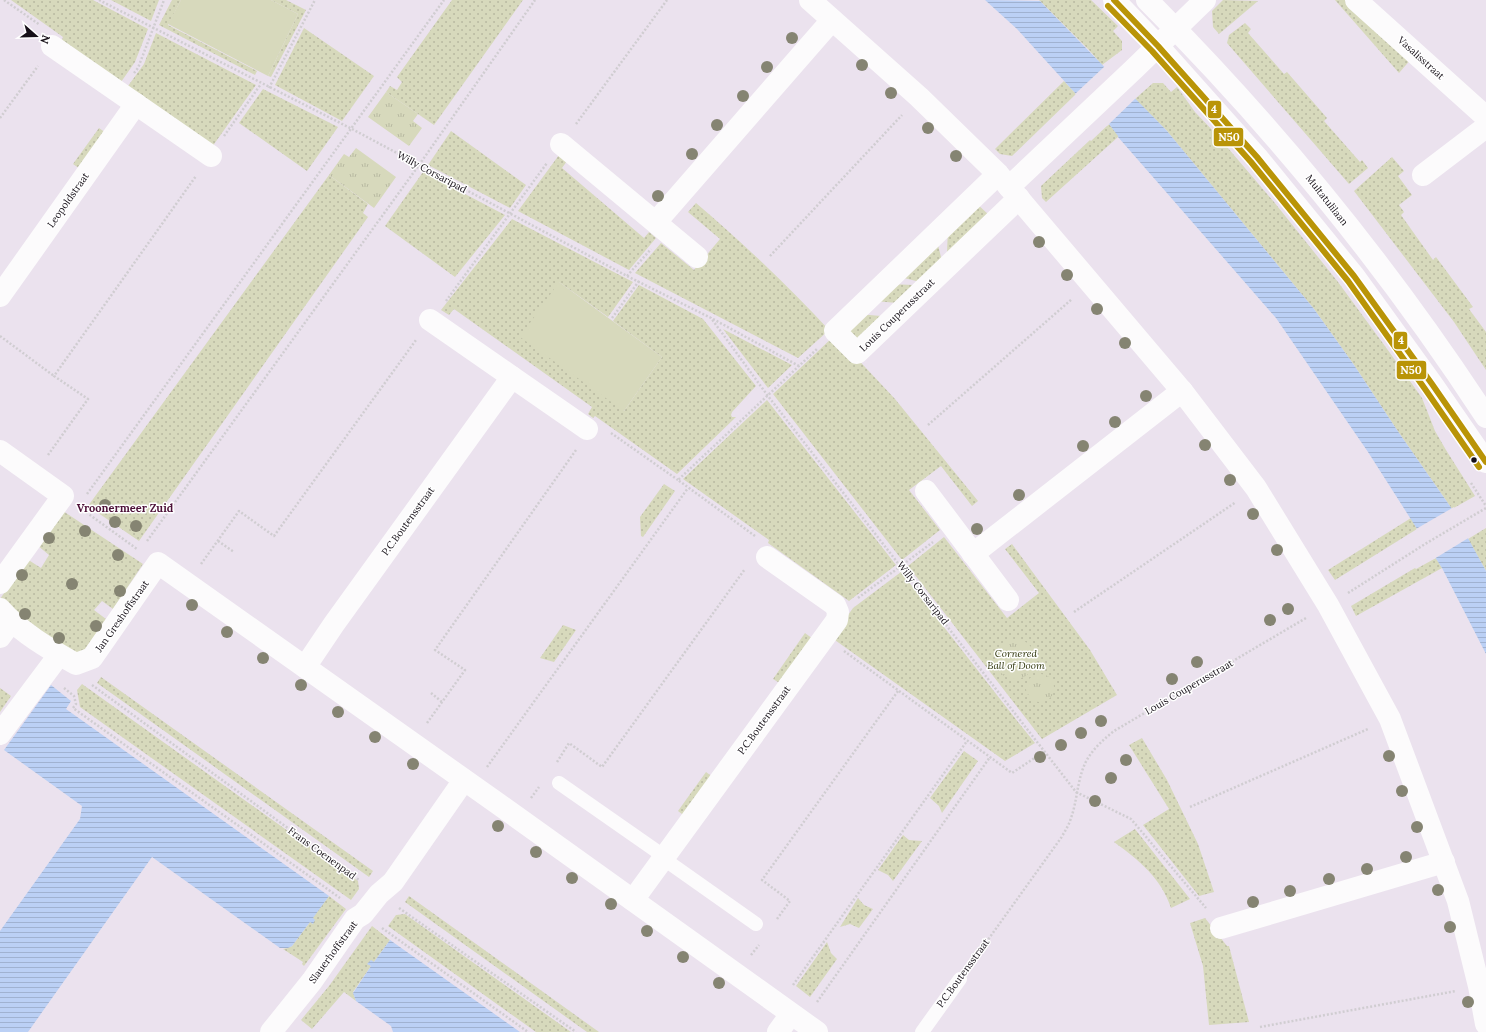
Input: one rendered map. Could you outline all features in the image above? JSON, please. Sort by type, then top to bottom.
[{"type":"street","points":[[810,0],[919,97],[1009,187],[1182,391],[1256,488],[1328,605],[1390,719],[1458,901],[1479,986],[1486,1024]]},
{"type":"street","points":[[1114,0],[1158,46],[1257,157],[1354,276],[1486,462]]},
{"type":"street","name":"Multatulilaan","points":[[1147,0],[1269,129],[1312,181],[1371,256],[1454,368],[1486,417]]},
{"type":"street","points":[[1158,46],[1205,0]]},
{"type":"street","name":"Vasalisstraat","points":[[1356,0],[1486,116]]},
{"type":"street","points":[[661,227],[832,20]]},
{"type":"street","points":[[52,46],[210,156]]},
{"type":"street","name":"Louis Couperusstraat","points":[[1009,187],[857,353],[835,331],[1009,187],[1158,46]]},
{"type":"street","name":"Leopoldstraat","points":[[0,296],[128,99]]},
{"type":"street","points":[[1423,175],[1486,127]]},
{"type":"street","points":[[561,144],[697,257]]},
{"type":"street","points":[[430,320],[587,429]]},
{"type":"street","name":"P.C.Boutensstraat","points":[[305,667],[334,624],[512,376]]},
{"type":"street","points":[[973,554],[1182,391]]},
{"type":"street","points":[[0,450],[70,501],[0,583]]},
{"type":"street","points":[[926,492],[1008,600]]},
{"type":"street","points":[[763,554],[835,605],[838,612]]},
{"type":"street","points":[[158,563],[797,1018],[778,1032]]},
{"type":"street","name":"Jan Greshoffstraat","points":[[0,734],[68,660],[92,658],[158,563]]},
{"type":"street","name":"P.C.Boutensstraat","points":[[633,900],[837,620],[838,612]]},
{"type":"street","points":[[4,622],[68,660]]},
{"type":"street","name":"Slauerhoffstraat","points":[[275,1031],[355,919],[363,914],[379,894],[393,882],[469,783]]},
{"type":"street","points":[[1221,928],[1444,862]]},
{"type":"lane","points":[[559,783],[756,924]]},
{"type":"lane","name":"P.C.Boutensstraat","points":[[922,1032],[960,979]]},
{"type":"path","points":[[0,118],[58,38],[4,0]]},
{"type":"path","name":"Willy Corsaripad","points":[[99,0],[261,84],[352,129],[419,166],[799,366]]},
{"type":"path","points":[[128,99],[164,0]]},
{"type":"path","points":[[269,88],[315,0]]},
{"type":"path","points":[[158,563],[70,501],[352,129],[444,0]]},
{"type":"path","points":[[140,551],[419,166],[535,0]]},
{"type":"path","points":[[54,376],[261,84]]},
{"type":"path","points":[[770,256],[919,97]]},
{"type":"path","points":[[627,276],[661,227]]},
{"type":"path","points":[[612,318],[639,281]]},
{"type":"path","points":[[928,424],[1091,283]]},
{"type":"path","name":"Willy Corsaripad","points":[[710,318],[768,396],[1076,792]]},
{"type":"path","points":[[678,480],[835,331]]},
{"type":"path","points":[[0,336],[88,399],[64,433]]},
{"type":"path","points":[[412,743],[465,670],[435,650],[584,438],[587,429],[595,421],[765,542],[763,554],[602,767],[569,743],[556,762]]},
{"type":"path","points":[[469,783],[688,488]]},
{"type":"path","points":[[1074,612],[1256,488]]},
{"type":"path","name":"Louis Couperusstraat","points":[[1076,792],[1088,758],[1100,742],[1114,731],[1328,605],[1425,544],[1486,508]]},
{"type":"path","points":[[838,612],[952,527]]},
{"type":"path","points":[[218,541],[234,552]]},
{"type":"path","points":[[824,637],[1012,773],[1045,751]]},
{"type":"path","name":"Frans Coenenpad","points":[[68,660],[94,687],[379,894],[576,1032]]},
{"type":"path","points":[[773,925],[790,900],[762,880],[898,692]]},
{"type":"path","points":[[431,693],[442,702]]},
{"type":"path","points":[[73,708],[338,897]]},
{"type":"path","points":[[1190,807],[1390,719]]},
{"type":"path","points":[[797,1018],[967,741]]},
{"type":"path","points":[[797,1018],[990,757]]},
{"type":"path","points":[[517,818],[543,781]]},
{"type":"path","points":[[1076,792],[1131,818],[1221,928]]},
{"type":"path","name":"P.C.Boutensstraat","points":[[960,979],[1061,838],[1071,819],[1076,792]]},
{"type":"path","points":[[397,938],[528,1032]]},
{"type":"path","points":[[737,975],[759,944]]},
{"type":"path","points":[[1260,1027],[1479,986]]},
{"type":"green space","points":[[11,0],[93,0],[148,29],[135,62],[121,82],[62,40],[63,37]]},
{"type":"green space","points":[[111,0],[159,0],[151,21]]},
{"type":"green space","points":[[172,0],[181,0],[168,25],[257,71],[255,75],[159,25]]},
{"type":"green space","points":[[181,0],[271,0],[298,14],[268,76],[168,24]]},
{"type":"green space","points":[[271,0],[286,0],[306,10],[271,77],[268,76],[298,14]]},
{"type":"green space","points":[[452,0],[523,0],[434,125],[386,92],[390,86],[397,90],[402,82],[397,77]]},
{"type":"green space","points":[[1039,0],[1091,0],[1118,26],[1113,31],[1122,41],[1122,50],[1102,65]]},
{"type":"green space","points":[[1223,0],[1258,1],[1219,34],[1213,27],[1212,11]]},
{"type":"green space","points":[[1335,0],[1345,0],[1412,58],[1399,73]]},
{"type":"green space","points":[[1245,23],[1251,29],[1248,33],[1284,74],[1287,72],[1327,118],[1324,121],[1360,162],[1362,160],[1368,168],[1349,184],[1227,43],[1229,35]]},
{"type":"green space","points":[[304,28],[374,76],[342,121],[275,85]]},
{"type":"green space","points":[[156,33],[256,85],[212,147],[128,86],[144,64]]},
{"type":"green space","points":[[1064,81],[1076,94],[1012,156],[1000,154],[995,149]]},
{"type":"green space","points":[[1153,83],[1163,83],[1171,92],[1177,87],[1195,112],[1216,134],[1274,202],[1338,282],[1422,398],[1435,431],[1475,496],[1452,509],[1314,309],[1167,131],[1135,99]]},
{"type":"green space","points":[[263,89],[338,127],[307,171],[239,123]]},
{"type":"green space","points":[[386,92],[418,114],[413,121],[422,128],[409,146],[368,117]]},
{"type":"green space","points":[[1109,124],[1119,136],[1046,202],[1042,198],[1041,186]]},
{"type":"green space","points":[[99,128],[106,133],[80,169],[73,164]]},
{"type":"green space","points":[[451,131],[526,185],[510,208],[428,165]]},
{"type":"green space","points":[[356,148],[396,177],[374,208],[329,175],[344,154],[349,157]]},
{"type":"green space","points":[[559,155],[567,161],[562,168],[644,238],[649,232],[656,238],[629,270],[518,211]]},
{"type":"green space","points":[[1392,157],[1404,171],[1398,176],[1412,195],[1399,205],[1404,212],[1401,215],[1433,260],[1436,257],[1473,307],[1469,309],[1486,332],[1486,370],[1454,322],[1354,191]]},
{"type":"green space","points":[[423,172],[505,215],[455,277],[385,226]]},
{"type":"green space","points":[[329,175],[368,204],[363,213],[368,217],[139,541],[88,506]]},
{"type":"green space","points":[[975,202],[990,216],[947,253],[948,228]]},
{"type":"green space","points":[[696,203],[731,233],[829,330],[798,358],[635,273],[661,243],[694,270],[720,239],[688,212]]},
{"type":"green space","points":[[512,219],[633,282],[608,317],[559,282],[624,411],[662,357],[613,321],[639,285],[703,319],[756,386],[732,412],[732,417],[736,417],[677,474],[595,416],[593,418],[588,414],[592,407],[454,309],[449,315],[441,310]]},
{"type":"green space","points":[[937,241],[942,261],[920,282],[900,277]]},
{"type":"green space","points":[[559,282],[662,357],[624,411],[520,337]]},
{"type":"green space","points":[[889,284],[914,285],[898,303],[874,301]]},
{"type":"green space","points":[[858,314],[881,316],[854,345],[840,331]]},
{"type":"green space","points":[[723,329],[792,365],[768,388]]},
{"type":"green space","points":[[835,335],[895,399],[978,501],[972,506],[941,466],[909,490],[940,530],[902,560],[773,394]]},
{"type":"green space","points":[[767,400],[896,565],[849,601],[768,543],[769,540],[683,479]]},
{"type":"green space","points":[[664,484],[675,491],[643,537],[641,536],[640,517]]},
{"type":"green space","points":[[63,511],[143,564],[113,609],[102,601],[94,610],[106,619],[78,660],[0,599],[27,559],[41,568],[49,555],[37,545]]},
{"type":"green space","points":[[1411,518],[1417,529],[1335,580],[1328,570]]},
{"type":"green space","points":[[1486,528],[1486,571],[1468,539]]},
{"type":"green space","points":[[944,537],[1007,618],[1039,593],[1005,549],[1012,544],[1090,650],[1117,695],[1042,739],[908,566]]},
{"type":"green space","points":[[1436,558],[1442,568],[1356,616],[1351,606],[1415,568],[1416,569]]},
{"type":"green space","points":[[901,572],[1035,743],[1005,761],[832,638],[853,608]]},
{"type":"green space","points":[[563,625],[576,630],[554,662],[540,658]]},
{"type":"green space","points":[[805,633],[813,639],[781,684],[773,679]]},
{"type":"green space","name":"Cornered Ball of Doom","points":[[1011,639],[1019,639],[1026,642],[1032,648],[1035,659],[1032,670],[1026,676],[1019,679],[1011,679],[1004,676],[998,670],[995,663],[995,655],[998,648],[1004,642]]},
{"type":"green space","points":[[1040,674],[1050,678],[1054,688],[1050,698],[1040,702],[1030,698],[1026,688],[1030,678]]},
{"type":"green space","points":[[101,677],[373,871],[369,877],[97,683]]},
{"type":"green space","points":[[82,684],[358,881],[359,889],[351,900],[80,707],[77,690]]},
{"type":"green space","points":[[0,688],[11,696],[0,712]]},
{"type":"green space","points":[[1142,738],[1167,780],[1198,844],[1214,892],[1199,896],[1143,825],[1169,809],[1129,745]]},
{"type":"green space","points":[[964,751],[978,761],[942,813],[939,806],[930,798]]},
{"type":"green space","points":[[706,772],[714,778],[686,817],[678,811]]},
{"type":"green space","points":[[1135,829],[1190,899],[1171,908],[1167,897],[1148,870],[1114,842]]},
{"type":"green space","points":[[903,835],[909,840],[922,841],[893,881],[888,875],[878,870]]},
{"type":"green space","points":[[329,896],[346,909],[304,966],[302,964],[303,962],[283,949],[292,946],[310,922],[313,924],[312,918]]},
{"type":"green space","points":[[409,896],[599,1032],[587,1032],[405,902]]},
{"type":"green space","points":[[858,898],[864,905],[873,909],[859,928],[850,924],[840,927]]},
{"type":"green space","points":[[405,914],[571,1032],[536,1032],[388,926],[396,915]]},
{"type":"green space","points":[[1205,918],[1227,946],[1229,946],[1249,1022],[1209,1025],[1203,966],[1190,923]]},
{"type":"green space","points":[[372,926],[390,940],[374,962],[368,964],[371,966],[353,992],[356,1001],[344,992],[312,1029],[301,1020],[329,986]]},
{"type":"green space","points":[[827,942],[831,953],[837,959],[810,997],[796,986]]},
{"type":"water","points":[[985,0],[1040,1],[1167,131],[1314,309],[1452,509],[1486,571],[1486,654],[1442,568],[1368,452],[1276,318],[1118,137],[1109,124],[1076,94],[1017,29]]},
{"type":"water","points":[[51,685],[71,701],[66,709],[329,896],[313,918],[315,920],[313,924],[310,922],[292,946],[288,948],[280,948],[152,857],[28,1032],[0,1032],[0,931],[80,819],[82,806],[4,750]]},
{"type":"water","points":[[390,940],[520,1032],[393,1032],[391,1026],[356,1001],[353,993],[371,966],[367,964],[371,960],[374,962]]},
{"type":"pier","points":[[1105,66],[1136,98],[1107,126],[1075,94]]},
{"type":"pier","points":[[1454,507],[1470,537],[1434,559],[1416,529]]},
{"type":"transit line","name":"4","points":[[1114,0],[1158,46],[1257,157],[1354,276],[1486,462]]},
{"type":"transit line","name":"N50","points":[[1108,6],[1152,51],[1251,162],[1348,281],[1479,467]]},
{"type":"district","name":"Vroonermeer Zuid","points":[[125,508]]}]
